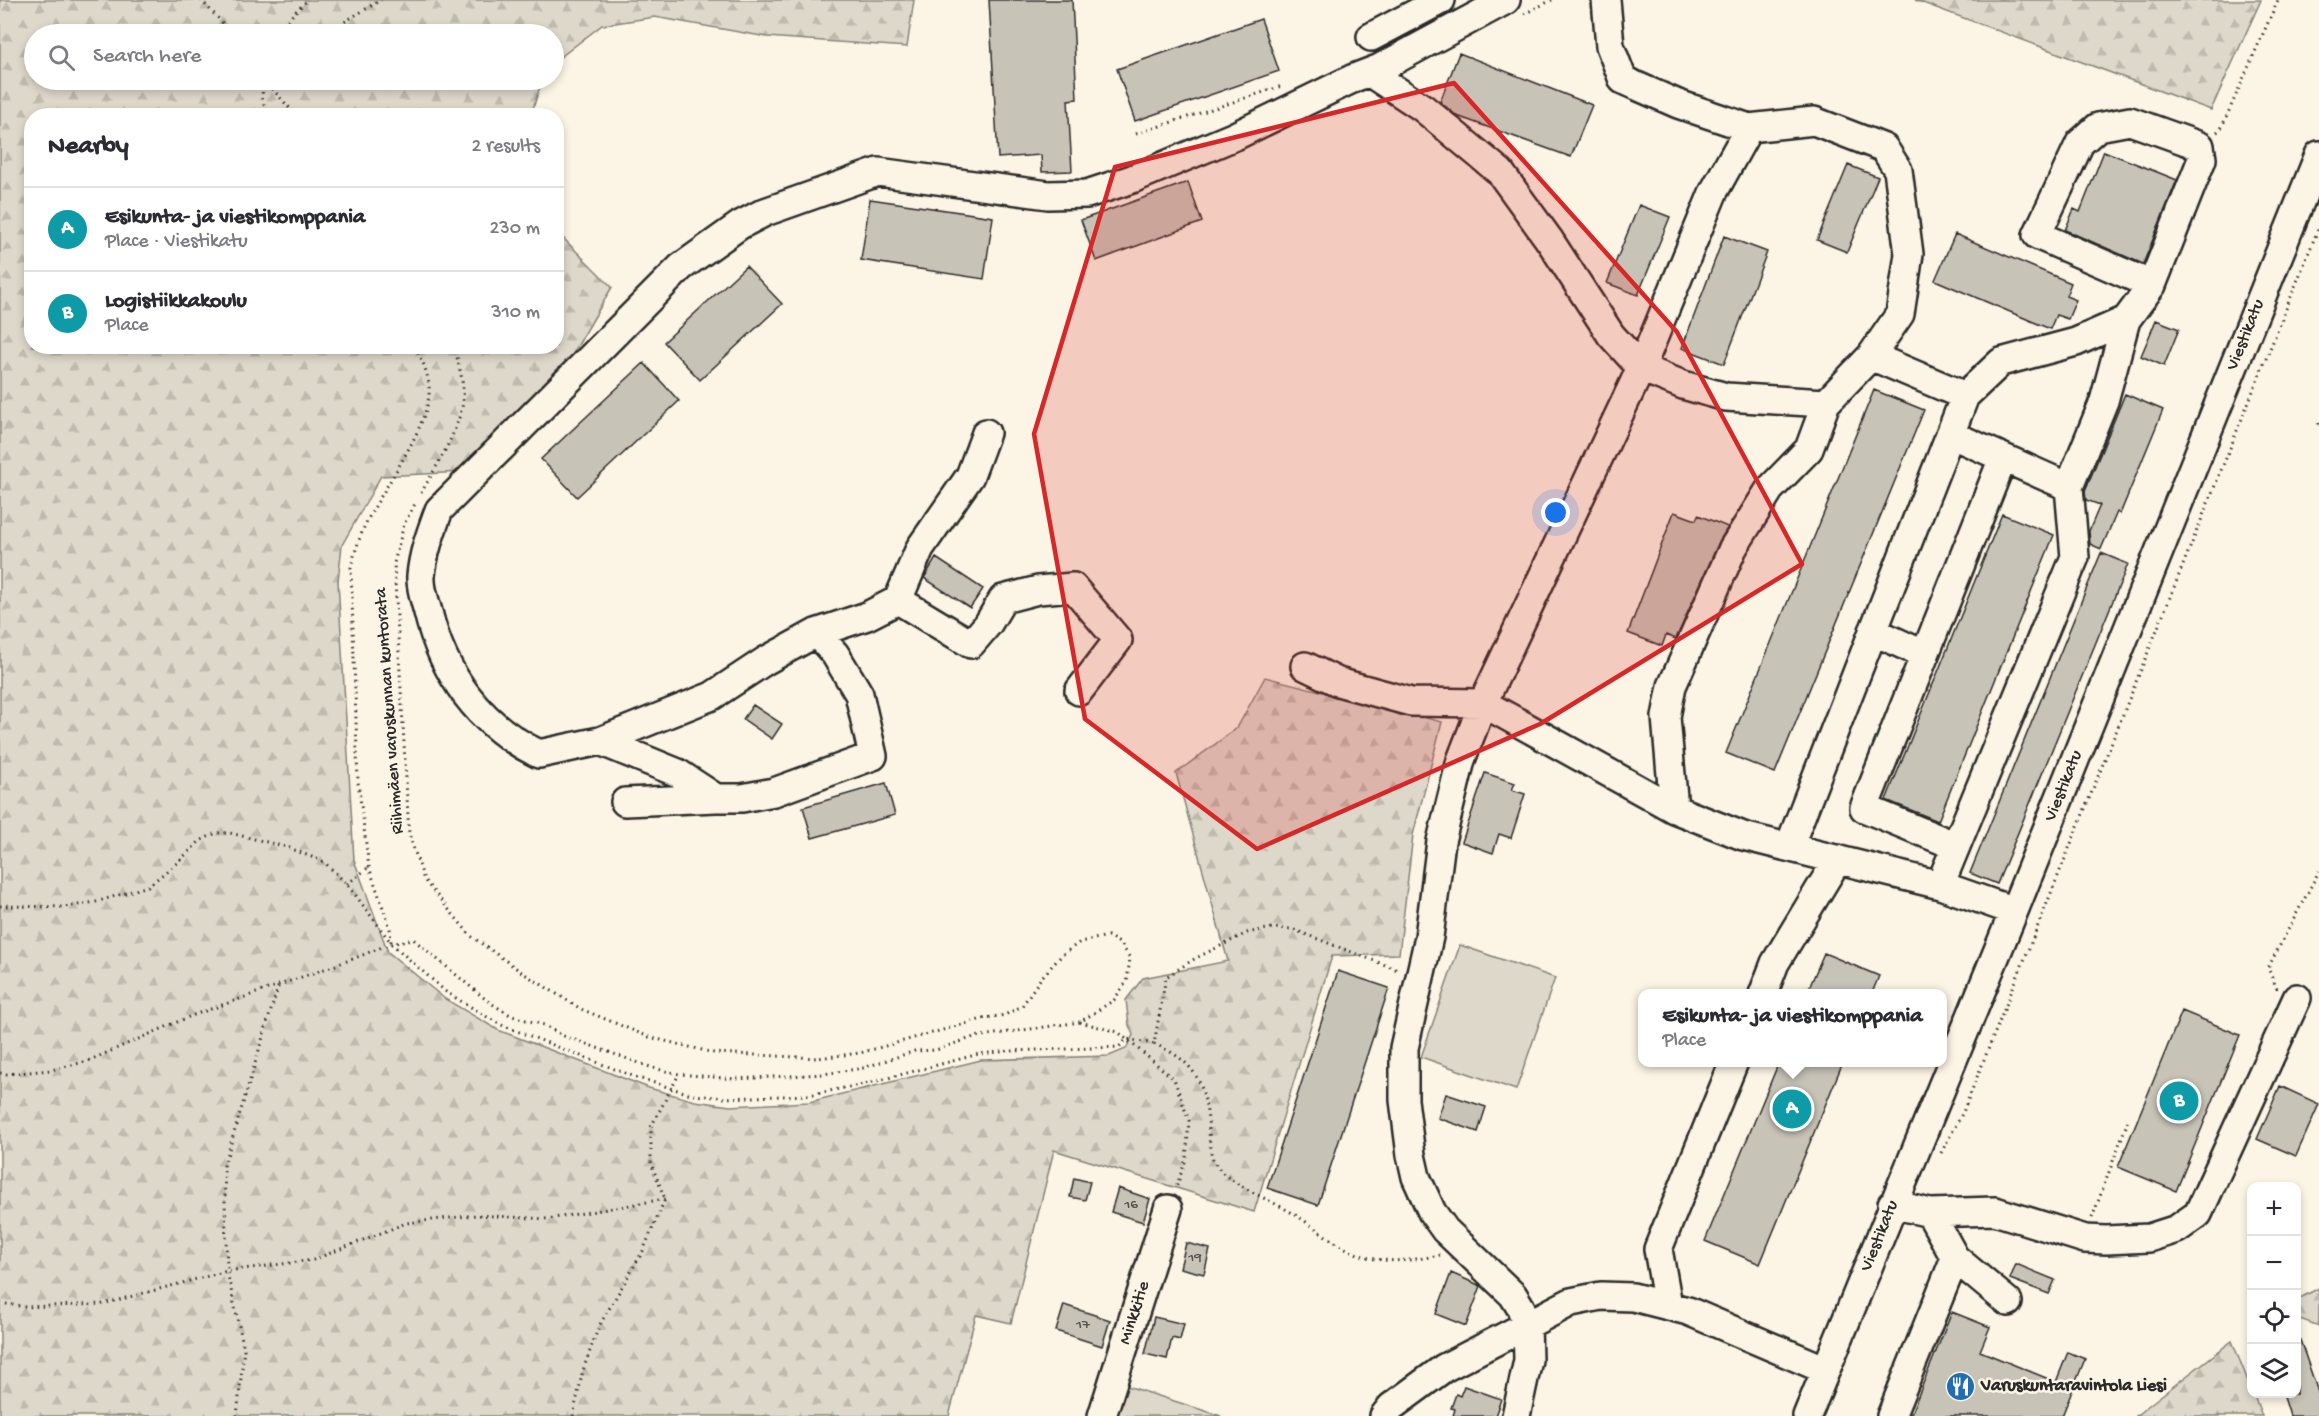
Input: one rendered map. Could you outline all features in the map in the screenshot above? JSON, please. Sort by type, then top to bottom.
[{"type":"street","points":[[1371,37],[1441,0]]},
{"type":"street","points":[[1606,0],[1610,46],[1623,80],[1678,104],[1749,128],[1814,121],[1884,148],[1898,170],[1909,254],[1900,314],[1871,356],[1826,403],[1809,449],[1770,489],[1733,548],[1672,686],[1666,717],[1674,809]]},
{"type":"street","points":[[986,433],[970,476],[920,548],[898,600],[867,616],[816,633],[711,696],[600,741],[539,754],[504,733],[474,708],[447,667],[434,637],[421,579],[425,548],[439,510],[681,267],[740,225],[765,212],[878,172],[1048,195],[1087,194],[1132,179],[1235,136],[1512,4]]},
{"type":"street","points":[[1362,76],[1423,108],[1500,172],[1550,241],[1611,335],[1641,368],[1683,385],[1726,397],[1826,403]]},
{"type":"street","points":[[1940,885],[2075,557],[2069,487],[2104,401],[2126,320],[2152,285],[2202,159],[2200,146],[2130,121],[2098,127],[2080,143],[2037,235],[2152,285]]},
{"type":"street","points":[[1516,1416],[1528,1360],[1527,1325],[1514,1295],[1445,1230],[1423,1197],[1411,1155],[1402,1074],[1407,1029],[1429,937],[1435,878],[1450,801],[1461,760],[1483,703],[1641,368],[1713,193],[1749,128]]},
{"type":"street","name":"Viestikatu","points":[[1813,1411],[1826,1370],[1892,1204],[2313,187],[2319,155]]},
{"type":"street","points":[[1789,847],[1965,396],[2001,362],[2076,342],[2126,320]]},
{"type":"street","points":[[1871,356],[1965,396]]},
{"type":"street","points":[[1950,434],[2069,487]]},
{"type":"street","points":[[1956,846],[1864,808],[2002,458]]},
{"type":"street","points":[[898,600],[971,644],[988,624],[1003,599],[1038,590],[1073,586],[1118,640],[1079,691]]},
{"type":"street","points":[[1873,631],[1925,655]]},
{"type":"street","points":[[625,802],[742,798],[774,792],[873,756],[859,694],[835,654],[816,633]]},
{"type":"street","points":[[1305,666],[1338,681],[1411,702],[1483,703],[1674,809],[1750,839],[1940,885],[2014,911]]},
{"type":"street","points":[[600,741],[678,773],[716,798]]},
{"type":"street","points":[[1765,989],[1776,963],[1838,859]]},
{"type":"street","points":[[1892,1204],[1930,1213],[1995,1211],[2085,1239],[2130,1241],[2148,1239],[2177,1229],[2199,1214],[2292,1007]]},
{"type":"street","points":[[1668,1305],[1658,1249],[1732,1067]]},
{"type":"street","name":"Minkkitie","points":[[1102,1416],[1168,1209]]},
{"type":"street","points":[[1930,1213],[1955,1258],[2008,1302]]},
{"type":"street","points":[[1891,1416],[1955,1258]]},
{"type":"street","points":[[1384,1416],[1390,1407],[1444,1368],[1555,1309],[1585,1299],[1618,1296],[1668,1305],[1688,1311],[1826,1370]]},
{"type":"path","points":[[201,0],[224,24]]},
{"type":"path","points":[[285,24],[308,0]]},
{"type":"path","points":[[341,24],[381,0]]},
{"type":"path","points":[[1512,4],[1522,15],[1552,0]]},
{"type":"path","points":[[2200,146],[2221,129],[2278,0]]},
{"type":"path","points":[[262,90],[262,100],[266,108]]},
{"type":"path","points":[[272,90],[289,108]]},
{"type":"path","points":[[1937,1161],[1963,1112],[2319,227]]},
{"type":"path","points":[[392,944],[390,928],[369,867],[358,782],[351,567],[367,522],[415,436],[428,404],[429,387],[419,354]]},
{"type":"path","name":"Riihimäen varuskunnan kuntorata","points":[[0,1072],[6,1074],[51,1070],[88,1061],[190,1016],[392,944],[413,939],[489,1002],[512,1016],[544,1025],[564,1036],[653,1068],[679,1074],[736,1079],[824,1074],[863,1068],[915,1051],[936,1050],[974,1037],[1080,1022],[1114,1000],[1127,981],[1130,958],[1121,944],[1108,936],[1080,942],[1062,955],[1041,978],[1022,1006],[1005,1015],[986,1018],[860,1053],[818,1058],[714,1053],[649,1037],[581,1009],[523,973],[471,936],[424,880],[409,834],[394,563],[404,524],[448,442],[462,406],[460,371],[456,354]]},
{"type":"path","points":[[0,906],[65,907],[96,902],[148,886],[200,841],[216,833],[230,833],[261,839],[305,853],[324,862],[348,884],[392,944],[446,992],[499,1024],[635,1077],[694,1095],[725,1098],[809,1095],[869,1083],[979,1054],[1119,1047],[1127,1039]]},
{"type":"path","points":[[348,884],[369,867]]},
{"type":"path","points":[[2292,1007],[2268,968],[2319,871]]},
{"type":"path","points":[[1154,1044],[1166,977],[1196,958],[1247,933],[1272,928],[1292,929],[1419,977]]},
{"type":"path","points":[[237,1416],[244,1349],[227,1271],[224,1166],[279,984]]},
{"type":"path","points":[[1080,1022],[1119,1032],[1174,1079],[1190,1121],[1186,1159],[1168,1209]]},
{"type":"path","points":[[1127,1039],[1154,1044],[1179,1057],[1199,1080],[1205,1098],[1213,1160],[1228,1177],[1291,1212],[1336,1242],[1375,1259],[1392,1261],[1444,1255],[1460,1245]]},
{"type":"path","points":[[573,1416],[583,1370],[599,1326],[643,1251],[665,1198],[651,1163],[651,1127],[679,1074]]},
{"type":"path","points":[[2085,1239],[2129,1118]]},
{"type":"path","points":[[0,1303],[26,1307],[103,1304],[227,1271],[313,1260],[406,1223],[476,1215],[549,1219],[665,1198]]},
{"type":"highlighted area","points":[[1454,83],[1677,332],[1802,564],[1540,724],[1257,849],[1085,719],[1034,434],[1115,167]]},
{"type":"green space","points":[[0,0],[914,0],[907,47],[767,37],[655,17],[602,25],[564,54],[564,24],[24,24],[24,90],[539,90],[533,108],[24,108],[24,354],[564,354],[564,239],[612,287],[564,369],[465,472],[381,476],[342,545],[338,581],[354,860],[388,952],[445,999],[498,1030],[649,1088],[695,1101],[730,1106],[809,1102],[981,1060],[1109,1056],[1126,1049],[1133,1035],[1129,1025],[1126,1000],[1143,978],[1228,961],[1176,773],[1237,728],[1265,677],[1442,722],[1413,835],[1399,954],[1332,956],[1254,1212],[1054,1150],[1011,1323],[976,1315],[949,1416],[0,1416]]},
{"type":"green space","points":[[1915,0],[2261,0],[2211,110]]},
{"type":"green space","points":[[1460,945],[1555,978],[1516,1090],[1421,1057]]},
{"type":"green space","points":[[2319,1288],[2319,1326],[2301,1319],[2301,1297]]},
{"type":"green space","points":[[2232,1341],[2247,1378],[2247,1398],[2255,1398],[2262,1416],[2136,1416]]},
{"type":"green space","points":[[1121,1384],[1221,1416],[1111,1416]]},
{"type":"building","points":[[989,0],[1072,0],[1077,99],[1068,100],[1072,171],[1042,172],[1041,155],[998,158]]},
{"type":"building","points":[[1261,19],[1279,71],[1135,121],[1117,69]]},
{"type":"building","points":[[1459,53],[1592,105],[1571,157],[1457,116],[1440,102]]},
{"type":"building","points":[[2104,151],[2177,180],[2143,264],[2065,230],[2074,209],[2080,212]]},
{"type":"building","points":[[1848,165],[1878,177],[1847,252],[1817,240]]},
{"type":"building","points":[[1188,182],[1202,222],[1096,261],[1081,220]]},
{"type":"building","points":[[870,199],[993,217],[984,279],[861,260]]},
{"type":"building","points":[[1639,205],[1670,217],[1638,295],[1607,283]]},
{"type":"building","points":[[1955,234],[2071,283],[2066,296],[2076,300],[2068,319],[2056,315],[2050,329],[1935,280]]},
{"type":"building","points":[[1724,236],[1767,252],[1724,364],[1682,348]]},
{"type":"building","points":[[746,266],[782,304],[700,380],[664,342]]},
{"type":"building","points":[[2156,320],[2179,329],[2164,366],[2141,356]]},
{"type":"building","points":[[644,363],[679,401],[577,497],[541,459]]},
{"type":"building","points":[[1874,390],[1924,410],[1775,773],[1726,753]]},
{"type":"building","points":[[2125,394],[2163,410],[2120,514],[2117,512],[2101,549],[2090,544],[2089,531],[2100,505],[2086,500],[2085,491]]},
{"type":"building","points":[[1674,512],[1696,520],[1698,515],[1728,527],[1719,542],[1676,639],[1666,635],[1662,646],[1628,633]]},
{"type":"building","points":[[2002,514],[2054,535],[1938,821],[1886,800]]},
{"type":"building","points":[[2101,553],[2128,564],[1997,884],[1970,873]]},
{"type":"building","points":[[936,558],[983,589],[970,608],[924,578]]},
{"type":"building","points":[[753,705],[782,724],[772,739],[743,719]]},
{"type":"building","points":[[1485,773],[1515,783],[1512,790],[1525,794],[1511,838],[1499,834],[1493,853],[1462,842]]},
{"type":"building","points":[[886,783],[895,815],[812,838],[803,807]]},
{"type":"building","points":[[1824,953],[1879,976],[1874,989],[1809,989]]},
{"type":"building","points":[[1338,971],[1389,988],[1318,1205],[1267,1188]]},
{"type":"building","points":[[2182,1011],[2240,1035],[2176,1191],[2118,1167]]},
{"type":"building","points":[[1777,1067],[1841,1067],[1760,1264],[1705,1241]]},
{"type":"building","points":[[2280,1086],[2319,1104],[2296,1156],[2257,1139]]},
{"type":"building","points":[[1446,1094],[1486,1107],[1478,1132],[1438,1118]]},
{"type":"building","points":[[1074,1178],[1090,1182],[1085,1200],[1070,1197]]},
{"type":"building","points":[[1118,1188],[1150,1199],[1143,1222],[1111,1212]]},
{"type":"building","points":[[1186,1243],[1210,1249],[1204,1274],[1180,1268]]},
{"type":"building","points":[[2016,1264],[2055,1280],[2049,1294],[2010,1279]]},
{"type":"building","points":[[1451,1273],[1481,1286],[1466,1326],[1436,1314]]},
{"type":"building","points":[[1064,1305],[1110,1320],[1102,1346],[1056,1331]]},
{"type":"building","points":[[1952,1312],[1990,1327],[1980,1351],[2056,1382],[2068,1352],[2085,1359],[2062,1416],[1910,1416]]},
{"type":"building","points":[[1154,1317],[1184,1324],[1180,1340],[1172,1338],[1167,1359],[1145,1354]]},
{"type":"building","points":[[2301,1343],[2319,1395],[2319,1416],[2290,1416],[2284,1398],[2301,1398]]},
{"type":"building","points":[[1464,1386],[1501,1399],[1495,1416],[1453,1416],[1455,1409],[1451,1408],[1456,1394],[1460,1396]]},
{"type":"place","name":"Logistiikkakoulu","points":[[2179,1101]]},
{"type":"place","name":"Esikunta- ja viestikomppania","points":[[1792,1109]]},
{"type":"place","name":"Varuskuntaravintola Liesi","points":[[1960,1386]]}]
